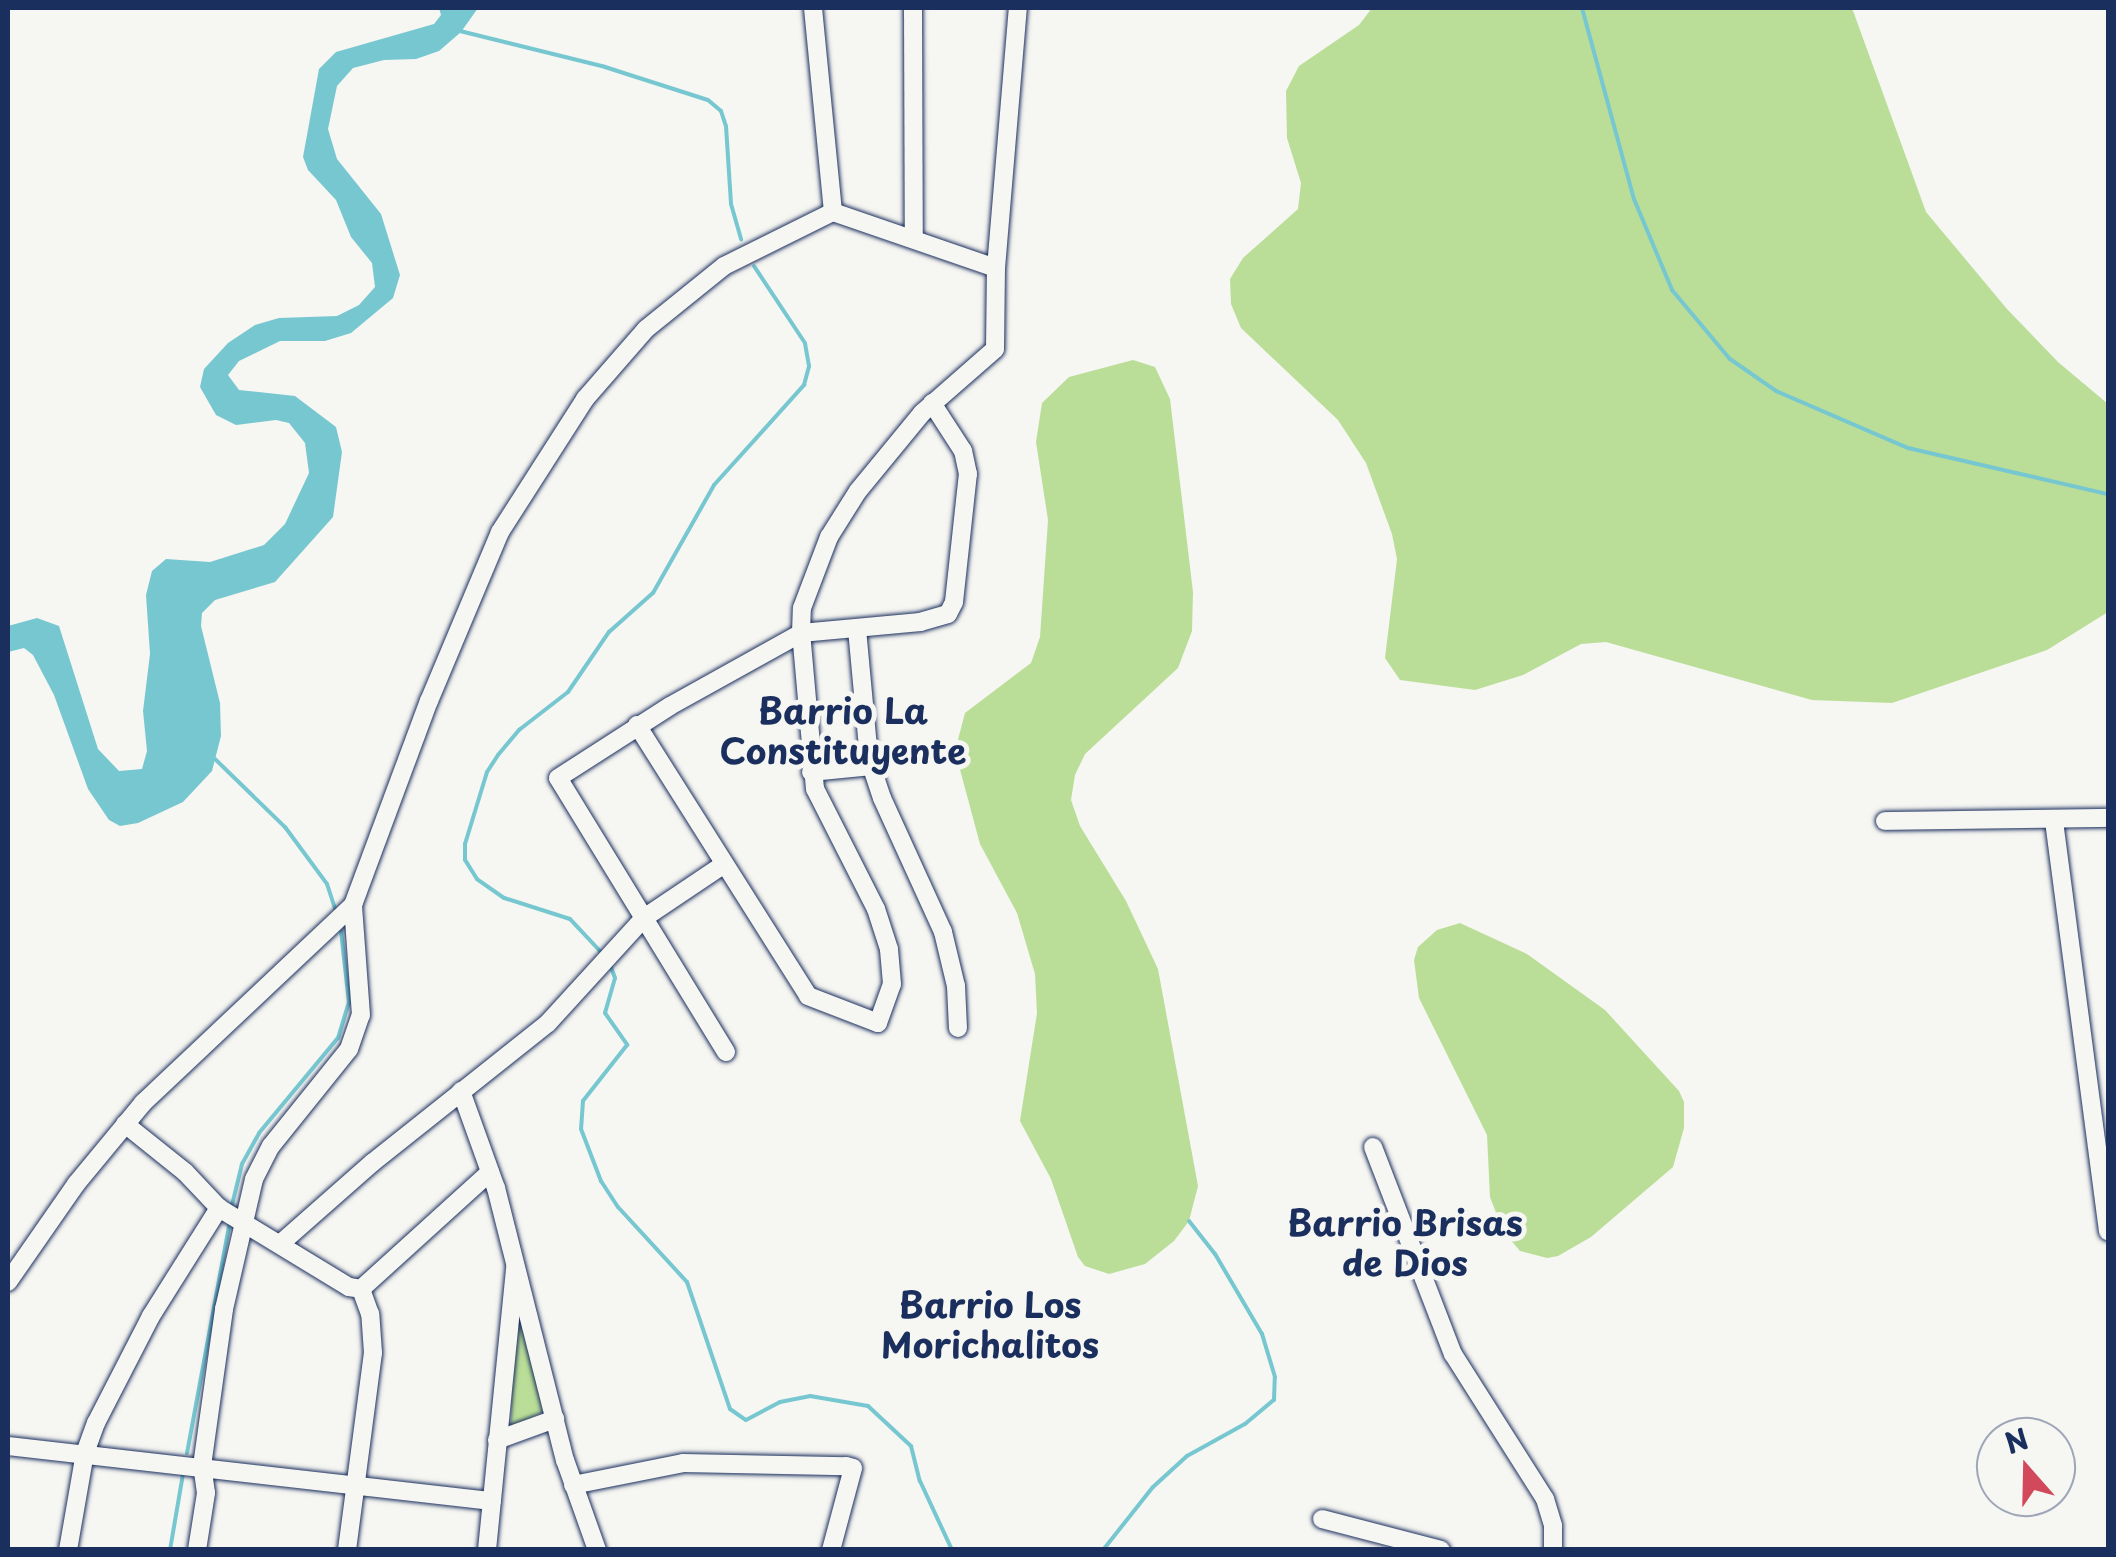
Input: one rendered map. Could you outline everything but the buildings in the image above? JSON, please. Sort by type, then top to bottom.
[{"type":"street","points":[[813,8],[833,212]]},
{"type":"street","points":[[913,8],[914,240]]},
{"type":"street","points":[[637,725],[808,996],[878,1022],[892,984],[884,930],[820,802],[812,772],[801,633],[807,588],[829,537],[858,491],[932,402],[995,349],[996,268],[1018,8]]},
{"type":"street","points":[[197,1550],[206,1493],[202,1466],[224,1309],[254,1179],[271,1146],[336,1068],[356,1032],[362,975],[354,905],[428,701],[493,548],[554,443],[618,358],[665,310],[752,248],[833,212],[996,268]]},
{"type":"street","points":[[726,1052],[558,778],[637,725],[801,633],[934,620],[953,608],[968,474],[963,451],[932,402]]},
{"type":"street","points":[[856,629],[872,766],[944,932],[956,986],[958,1028]]},
{"type":"street","points":[[812,772],[872,766]]},
{"type":"street","points":[[1885,821],[2108,818]]},
{"type":"street","points":[[2054,821],[2108,1231]]},
{"type":"street","points":[[280,1244],[563,1009],[644,918],[723,865]]},
{"type":"street","points":[[8,1282],[65,1199],[125,1124],[178,1068],[354,905]]},
{"type":"street","points":[[461,1091],[490,1172],[573,1485],[597,1550]]},
{"type":"street","points":[[125,1124],[185,1172],[219,1208],[349,1287],[361,1289]]},
{"type":"street","points":[[1373,1147],[1462,1372],[1544,1499],[1553,1526],[1553,1550]]},
{"type":"street","points":[[361,1289],[490,1172]]},
{"type":"street","points":[[68,1550],[84,1453],[144,1331],[219,1208]]},
{"type":"street","points":[[487,1550],[516,1262]]},
{"type":"street","points":[[346,1550],[352,1484],[374,1353],[370,1314],[361,1289]]},
{"type":"street","points":[[497,1440],[555,1419]]},
{"type":"street","points":[[8,1446],[492,1501]]},
{"type":"street","points":[[573,1485],[683,1463],[846,1466],[853,1468],[831,1550]]},
{"type":"street","points":[[1322,1519],[1441,1550]]},
{"type":"green space","points":[[1372,8],[1852,8],[1926,212],[2007,309],[2058,362],[2108,404],[2108,612],[2047,650],[1892,703],[1812,700],[1606,642],[1581,644],[1523,675],[1475,690],[1400,680],[1385,658],[1397,559],[1366,463],[1338,420],[1241,328],[1231,304],[1230,279],[1243,258],[1298,209],[1301,183],[1287,138],[1286,91],[1299,66],[1359,25]]},
{"type":"green space","points":[[1133,360],[1155,367],[1170,399],[1193,592],[1192,631],[1178,668],[1085,754],[1075,775],[1071,800],[1080,826],[1126,901],[1158,969],[1198,1186],[1189,1221],[1174,1241],[1145,1264],[1109,1274],[1085,1266],[1078,1257],[1051,1179],[1020,1121],[1037,1013],[1035,974],[1017,913],[980,844],[955,751],[965,713],[1031,663],[1040,637],[1048,520],[1036,442],[1042,403],[1069,377]]},
{"type":"green space","points":[[1460,923],[1527,954],[1605,1010],[1679,1091],[1684,1102],[1684,1128],[1673,1167],[1591,1237],[1558,1256],[1547,1258],[1520,1251],[1503,1231],[1490,1197],[1487,1135],[1419,998],[1414,960],[1418,947],[1437,930]]},
{"type":"green space","points":[[519,1313],[547,1410],[511,1427],[513,1323]]},
{"type":"water","points":[[439,8],[478,8],[461,32],[439,51],[416,59],[384,60],[353,68],[337,86],[328,129],[337,159],[381,214],[400,275],[393,298],[351,333],[325,341],[280,341],[239,361],[228,375],[239,390],[295,396],[336,427],[342,452],[333,517],[275,582],[215,600],[202,613],[201,626],[220,703],[221,736],[212,771],[183,802],[138,823],[120,826],[109,820],[88,789],[54,695],[33,655],[24,648],[8,652],[8,626],[37,618],[59,626],[98,749],[119,771],[142,769],[147,751],[143,711],[150,654],[146,595],[152,571],[166,559],[210,562],[264,545],[285,524],[309,473],[305,443],[289,423],[276,420],[236,425],[216,415],[200,387],[204,369],[228,343],[255,325],[279,318],[337,316],[359,305],[375,287],[372,263],[351,237],[336,200],[308,170],[303,157],[319,69],[336,52],[434,24],[441,15]]},
{"type":"waterway","points":[[1582,8],[1634,199],[1672,290],[1730,359],[1776,391],[1908,448],[2108,494]]},
{"type":"waterway","points":[[460,31],[605,67],[708,100],[721,111],[726,126],[731,204],[741,240]]},
{"type":"waterway","points":[[600,951],[570,919],[504,898],[477,879],[465,860],[465,844],[487,772],[498,755],[519,730],[568,692],[609,632],[653,593],[714,485],[804,385],[809,366],[805,343],[754,266]]},
{"type":"waterway","points":[[215,759],[285,827],[327,884],[335,909]]},
{"type":"waterway","points":[[232,1205],[242,1164],[259,1133],[338,1038],[349,1003],[341,931]]},
{"type":"waterway","points":[[611,967],[615,978],[605,1013],[627,1045],[583,1101],[581,1129],[601,1181],[618,1207],[687,1282],[730,1409],[746,1420],[780,1402],[810,1396],[868,1406],[911,1446],[920,1481],[952,1550]]},
{"type":"waterway","points":[[1103,1550],[1153,1487],[1187,1456],[1245,1424],[1274,1400],[1275,1377],[1262,1334],[1215,1254],[1189,1221]]},
{"type":"waterway","points":[[187,1453],[230,1222]]},
{"type":"waterway","points":[[170,1550],[183,1474]]},
{"type":"district","name":"Barrio La Constituyente","points":[[843,730]]},
{"type":"district","name":"Barrio Brisas de Dios","points":[[1405,1242]]},
{"type":"district","name":"Barrio Los Morichalitos","points":[[990,1324]]}]
